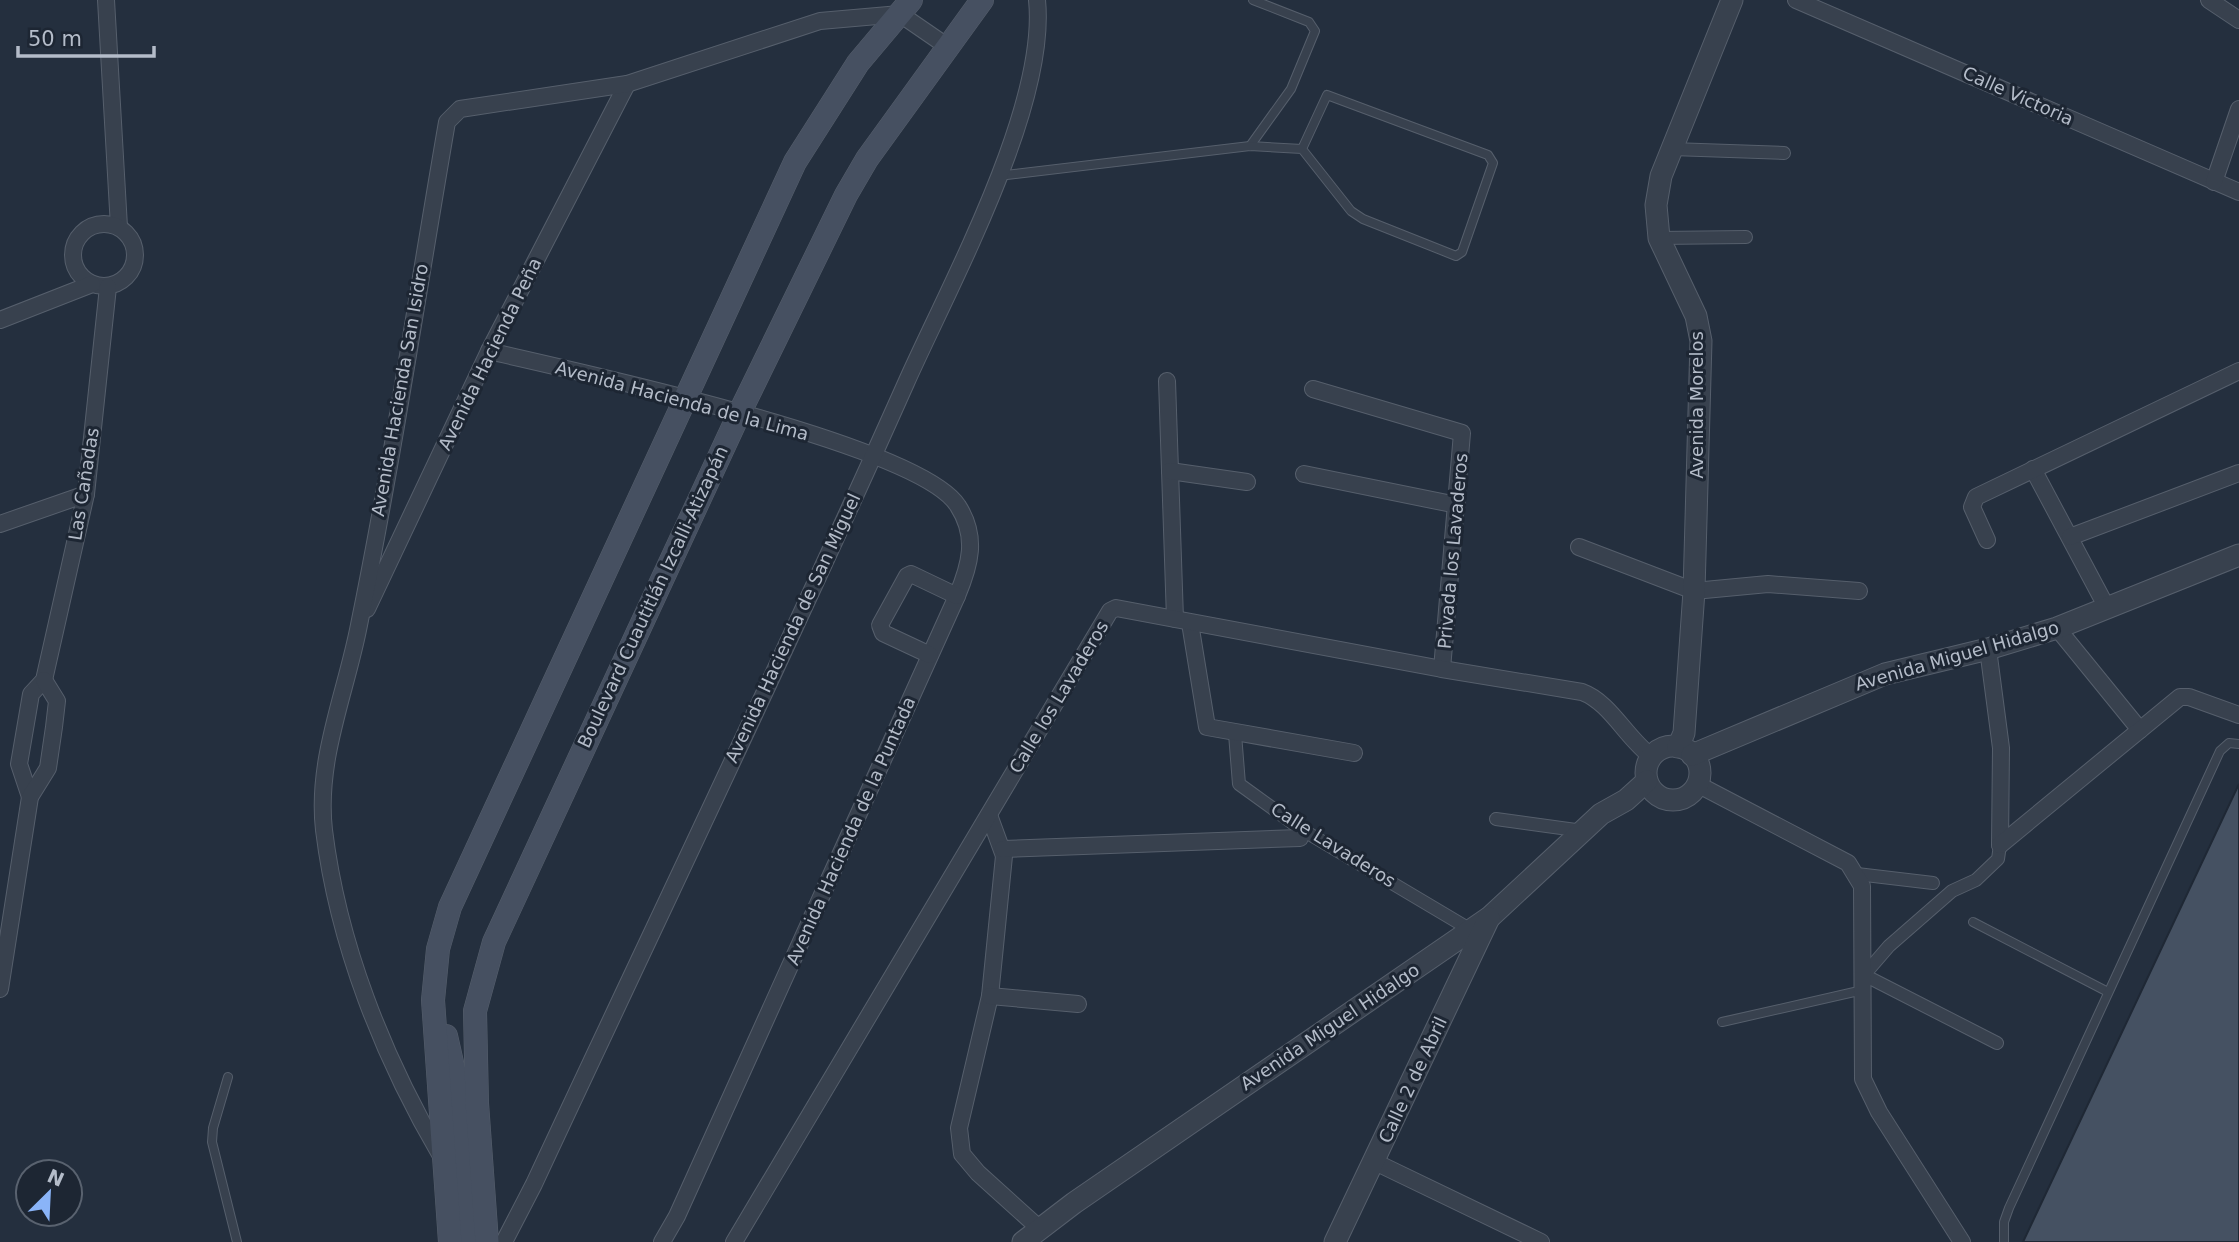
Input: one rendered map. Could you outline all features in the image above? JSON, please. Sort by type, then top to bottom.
[{"type":"main road","name":"Boulevard Cuautitlán Izcalli-Atizapán","points":[[487,1242],[477,1103],[475,1011],[490,954],[507,911],[739,414],[846,195],[867,159],[982,0]]},
{"type":"main road","points":[[450,1242],[433,1000],[438,948],[450,907],[795,162],[858,63],[906,7]]},
{"type":"main road","points":[[433,1000],[461,1075],[481,1242]]},
{"type":"main road","points":[[468,1242],[461,1075],[475,1011]]},
{"type":"street","points":[[106,0],[119,227]]},
{"type":"street","name":"Avenida Hacienda de San Miguel","points":[[504,1242],[534,1184],[874,454],[998,176],[1034,64],[1037,0]]},
{"type":"street","name":"Avenida Morelos","points":[[1692,762],[1684,733],[1694,591],[1701,341],[1696,316],[1659,238],[1656,205],[1661,176],[1732,0]]},
{"type":"street","name":"Calle Victoria","points":[[1796,0],[2239,192]]},
{"type":"street","points":[[2209,0],[2239,20]]},
{"type":"street","points":[[906,7],[948,47]]},
{"type":"street","name":"Avenida Hacienda San Isidro","points":[[444,1161],[406,1096],[351,956],[324,828],[324,781],[332,726],[359,627],[447,122],[460,109],[627,84],[820,21],[906,7]]},
{"type":"street","name":"Avenida Hacienda Peña","points":[[359,627],[489,351],[627,84]]},
{"type":"street","points":[[2214,182],[2239,108]]},
{"type":"street","points":[[1672,149],[1784,153]]},
{"type":"street","points":[[0,320],[100,286],[129,275],[136,261],[135,245],[119,227],[104,224],[89,228],[74,245],[76,268],[100,286]]},
{"type":"street","points":[[1659,238],[1746,237]]},
{"type":"street","name":"Las Cañadas","points":[[30,797],[19,764],[31,694],[44,680],[86,494],[100,286]]},
{"type":"street","name":"Avenida Hacienda de la Lima","points":[[489,351],[684,398],[874,454]]},
{"type":"street","points":[[1987,540],[1972,502],[2033,469],[2239,371]]},
{"type":"street","points":[[1167,381],[1170,471],[1183,621],[1204,722],[1207,727],[1235,734],[1354,753]]},
{"type":"street","name":"Privada los Lavaderos","points":[[1312,389],[1462,433],[1442,669]]},
{"type":"street","name":"Avenida Hacienda de la Puntada","points":[[662,1242],[677,1216],[970,565],[971,547],[967,524],[958,504],[927,478],[874,454]]},
{"type":"street","points":[[2033,469],[2106,606]]},
{"type":"street","points":[[1170,471],[1247,482]]},
{"type":"street","points":[[2070,537],[2239,473]]},
{"type":"street","points":[[1304,474],[1457,505]]},
{"type":"street","points":[[0,524],[86,494]]},
{"type":"street","points":[[1579,547],[1694,591],[1768,584],[1859,591]]},
{"type":"street","name":"Avenida Miguel Hidalgo","points":[[1692,762],[1715,747],[1807,704],[1885,674],[1987,649],[2057,628],[2106,606],[2239,555]]},
{"type":"street","points":[[930,655],[884,633],[880,625],[907,576],[911,574],[957,596]]},
{"type":"street","name":"Calle los Lavaderos","points":[[734,1242],[845,1051],[1110,611],[1123,607],[1183,621],[1590,695],[1637,746],[1652,757]]},
{"type":"street","points":[[2057,628],[2140,730]]},
{"type":"street","points":[[1863,982],[1889,946],[1952,891],[1976,880],[1998,859],[2001,748],[1987,649]]},
{"type":"street","name":"Las Cañadas","points":[[0,989],[30,797],[48,768],[54,727],[57,701],[44,680]]},
{"type":"street","points":[[2000,845],[2185,696],[2236,710]]},
{"type":"street","name":"Calle Lavaderos","points":[[1235,734],[1239,784],[1466,942]]},
{"type":"street","points":[[1692,762],[1682,799],[1667,799],[1650,786],[1647,764],[1664,748],[1692,762],[1848,863],[1857,874],[1862,886],[1863,1079],[1880,1112],[1962,1242]]},
{"type":"street","points":[[1496,819],[1583,831],[1601,814],[1650,786]]},
{"type":"street","points":[[989,815],[1003,849],[990,996],[959,1128],[962,1154],[1032,1235]]},
{"type":"street","name":"Calle 2 de Abril","points":[[1335,1242],[1375,1161],[1466,942],[1583,831]]},
{"type":"street","points":[[1003,849],[1300,838]]},
{"type":"street","points":[[1857,874],[1933,883]]},
{"type":"street","name":"Avenida Miguel Hidalgo","points":[[1032,1235],[1074,1203],[1466,942]]},
{"type":"street","points":[[1863,982],[1997,1043]]},
{"type":"street","points":[[990,996],[1078,1004]]},
{"type":"street","points":[[1375,1161],[1541,1242]]},
{"type":"lane","points":[[1250,146],[1292,89],[1315,31],[1309,22],[1253,0]]},
{"type":"lane","points":[[998,176],[1250,146],[1303,149],[1351,211],[1363,219],[1457,256],[1462,252],[1492,158],[1328,95],[1303,149]]},
{"type":"lane","points":[[2004,1242],[2004,1222],[2009,1208],[2220,751],[2230,743],[2239,744]]},
{"type":"lane","points":[[1973,922],[2108,992]]},
{"type":"lane","points":[[1721,1022],[1863,982]]},
{"type":"lane","points":[[228,1077],[212,1128],[212,1142],[237,1242]]},
{"type":"building","points":[[2239,784],[2239,1242],[2023,1242]]}]
